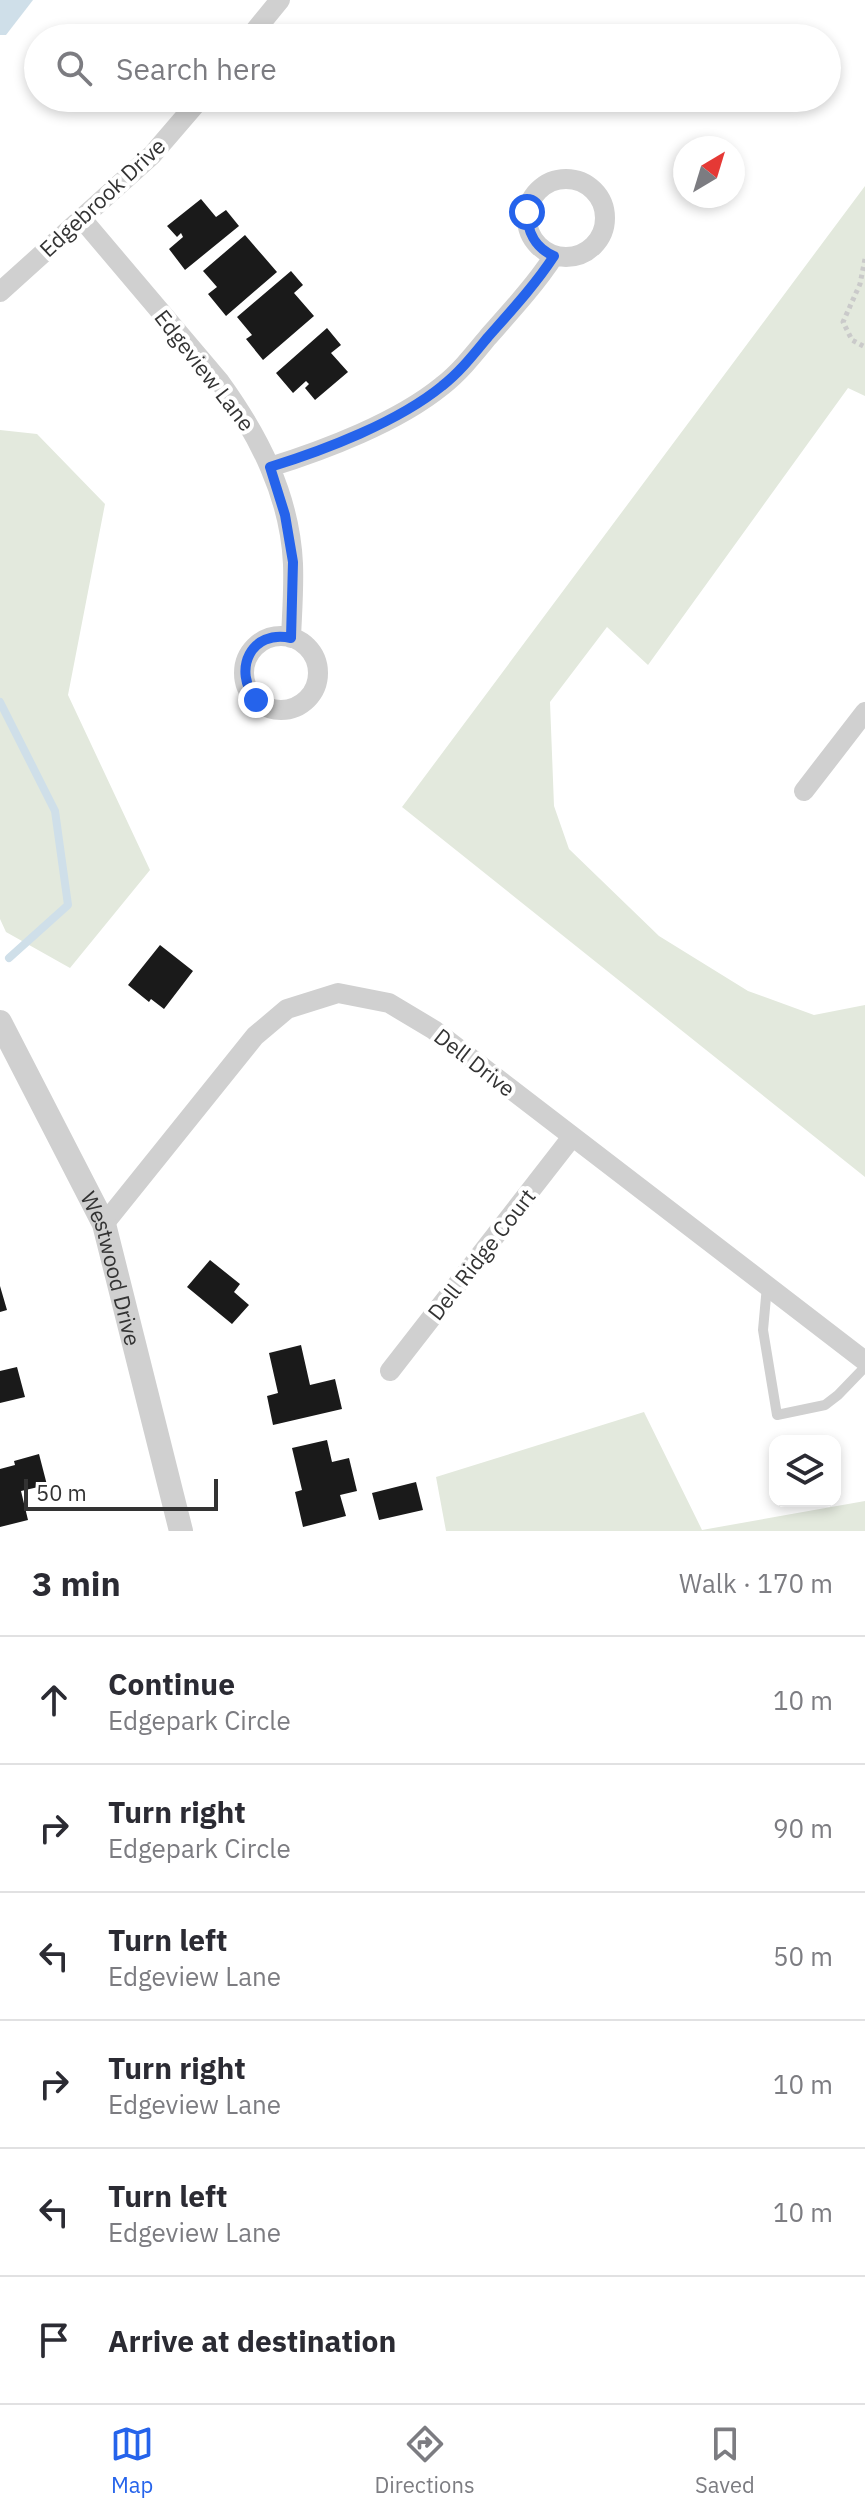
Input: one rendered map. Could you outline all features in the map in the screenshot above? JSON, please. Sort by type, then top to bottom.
[{"type":"street","points":[[260,24],[280,0]]},
{"type":"street","name":"Edgebrook Drive","points":[[0,292],[152,155],[189,112]]},
{"type":"street","name":"Edgeview Lane","points":[[82,219],[220,382],[252,428],[270,467],[285,515],[293,562],[291,638]]},
{"type":"street","points":[[270,467],[384,422],[443,386],[520,301],[554,256]]},
{"type":"street","points":[[804,791],[865,712]]},
{"type":"street","name":"Dell Drive","points":[[104,1224],[255,1036],[287,1009],[338,993],[389,1003],[434,1030],[865,1364]]},
{"type":"street","name":"Westwood Drive","points":[[0,1022],[104,1224],[181,1531]]},
{"type":"street","name":"Dell Ridge Court","points":[[390,1371],[572,1137]]},
{"type":"lane","points":[[767,1286],[763,1330],[777,1415],[825,1405],[865,1364]]},
{"type":"path","points":[[865,259],[860,284],[843,322],[852,340],[865,347]]},
{"type":"shaded area","points":[[0,0],[33,0],[6,35],[0,35]]},
{"type":"shaded area","points":[[865,186],[865,396],[848,388],[648,665],[607,627],[550,702],[554,806],[569,849],[659,936],[748,991],[814,1015],[865,1005],[865,1177],[402,807]]},
{"type":"shaded area","points":[[0,430],[37,434],[105,504],[68,695],[150,870],[70,968],[6,932],[0,919]]},
{"type":"shaded area","points":[[644,1412],[702,1530],[865,1501],[865,1531],[446,1531],[436,1477]]},
{"type":"building","points":[[201,199],[216,217],[226,210],[239,226],[185,270],[169,249],[183,237],[181,233],[177,237],[167,226]]},
{"type":"building","points":[[245,235],[277,272],[226,316],[208,294],[217,287],[203,271]]},
{"type":"building","points":[[291,271],[303,285],[294,293],[314,316],[263,360],[246,339],[252,335],[237,317]]},
{"type":"building","points":[[327,328],[341,345],[331,353],[348,372],[315,400],[305,388],[309,384],[306,381],[293,393],[276,373]]},
{"type":"building","points":[[160,945],[193,971],[164,1009],[151,999],[149,1002],[128,985]]},
{"type":"building","points":[[210,1260],[240,1284],[234,1292],[249,1305],[232,1324],[187,1287]]},
{"type":"building","points":[[0,1286],[7,1310],[0,1312]]},
{"type":"building","points":[[301,1345],[310,1385],[335,1379],[342,1409],[273,1425],[267,1396],[278,1393],[269,1353]]},
{"type":"building","points":[[17,1367],[25,1397],[0,1403],[0,1371]]},
{"type":"building","points":[[327,1440],[332,1462],[349,1458],[357,1491],[340,1495],[346,1516],[303,1527],[295,1492],[302,1490],[292,1448]]},
{"type":"building","points":[[39,1454],[47,1485],[21,1491],[28,1520],[0,1527],[0,1469],[15,1465],[14,1461]]},
{"type":"building","points":[[416,1482],[423,1510],[379,1520],[372,1493]]},
{"type":"waterway","points":[[0,702],[55,811],[68,905],[9,958]]},
{"type":"route","points":[[256,700],[244,680],[247,657],[264,640],[275,636],[291,638],[293,562],[290,535],[270,467],[384,422],[443,386],[520,301],[554,256],[549,255],[531,236],[527,212]]}]
